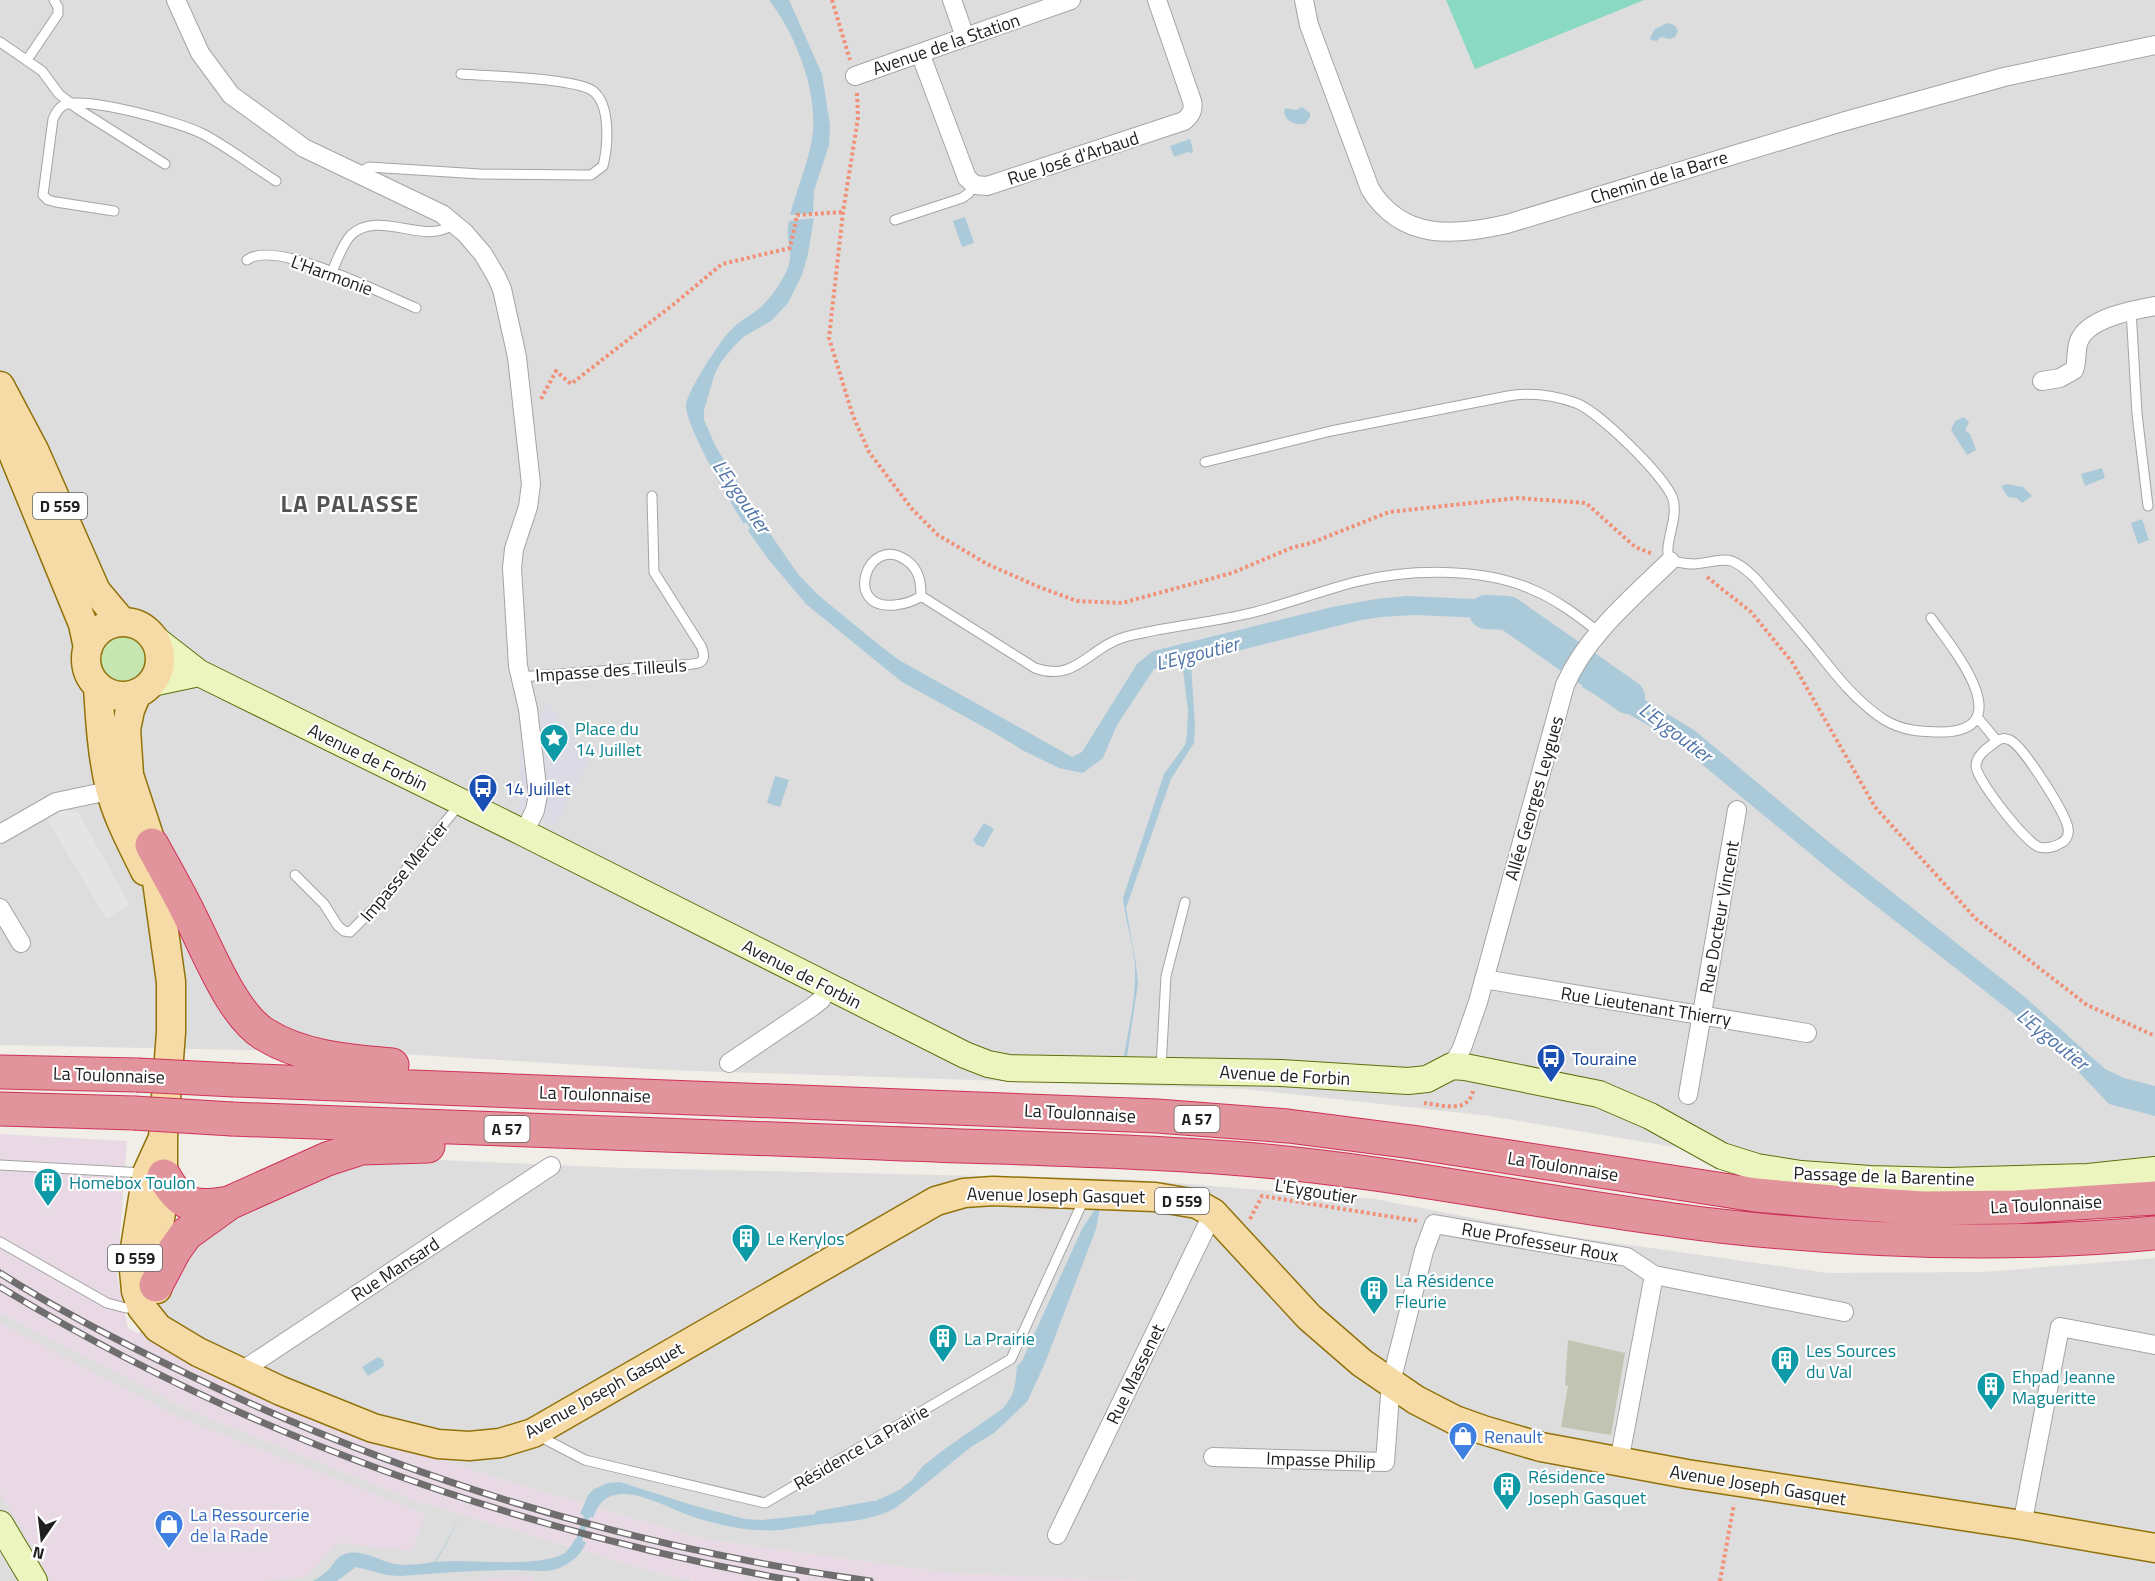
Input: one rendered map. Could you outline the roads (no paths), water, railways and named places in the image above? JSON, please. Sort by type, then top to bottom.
[{"type":"highway","points":[[153,844],[225,985],[242,1012],[261,1032],[283,1045],[340,1060],[441,1069],[656,1096]]},
{"type":"highway","points":[[0,1053],[42,1055],[76,1074]]},
{"type":"highway","name":"La Toulonnaise","points":[[0,1072],[1157,1116],[1288,1126],[1412,1142],[1756,1195],[1889,1206],[2016,1207],[2155,1198]]},
{"type":"highway","name":"La Toulonnaise","points":[[0,1109],[1231,1158],[1405,1177],[1719,1226],[1834,1236],[1920,1241],[2014,1242],[2155,1233]]},
{"type":"highway","points":[[149,1298],[186,1234],[207,1216],[229,1203],[327,1159],[361,1148],[781,1139]]},
{"type":"highway","points":[[155,1174],[192,1205],[208,1206],[229,1203]]},
{"type":"main road","name":"D 559","points":[[3,408],[44,496],[64,546],[88,648]]},
{"type":"main road","name":"D 559","points":[[64,546],[96,591],[122,622]]},
{"type":"main road","points":[[122,622],[134,624],[154,638],[159,649],[158,673],[145,688],[128,696],[107,692],[98,686],[87,669],[88,648],[93,638],[111,624],[122,622]]},
{"type":"main road","name":"Avenue Joseph Gasquet","points":[[98,686],[100,728],[119,782],[153,844],[171,982],[171,1032],[163,1138],[155,1174],[163,1199],[149,1298],[176,1331],[198,1352],[373,1428],[438,1444],[468,1446],[501,1443],[533,1433],[936,1200],[964,1193],[993,1191],[1155,1197],[1197,1204],[1213,1212],[1309,1317],[1362,1363],[1416,1400],[1455,1420],[1483,1430],[1541,1446],[1619,1462],[2155,1548]]},
{"type":"main road","name":"Avenue Joseph Gasquet","points":[[145,688],[130,710],[119,782],[122,821],[160,902]]},
{"type":"street","points":[[176,0],[200,53],[231,95],[304,148],[426,204],[454,224],[483,254],[502,289],[517,357],[531,484],[528,507],[512,561],[520,676],[528,709],[538,795],[535,810],[524,833]]},
{"type":"street","points":[[952,0],[965,37]]},
{"type":"street","name":"Avenue de la Station","points":[[855,76],[1071,0]]},
{"type":"street","name":"Rue José d'Arbaud","points":[[973,184],[987,186],[1173,125],[1188,118],[1192,111],[1192,101],[1157,0]]},
{"type":"street","name":"Chemin de la Barre","points":[[1304,0],[1309,25],[1374,196],[1386,209],[1412,226],[1429,231],[1450,233],[1507,224],[1831,125],[2004,77],[2155,45]]},
{"type":"street","points":[[920,53],[965,173],[973,184]]},
{"type":"street","points":[[2042,381],[2060,378],[2074,370],[2079,343],[2090,327],[2131,310],[2155,306]]},
{"type":"street","name":"Allée Georges Leygues","points":[[1452,1066],[1462,1048],[1484,979],[1565,685],[1583,653],[1625,605],[1670,561]]},
{"type":"street","name":"Avenue de Forbin","points":[[154,638],[199,673],[524,833],[828,987],[988,1064],[1009,1068],[1281,1073],[1408,1081],[1427,1079],[1452,1066]]},
{"type":"street","points":[[145,688],[199,673]]},
{"type":"street","points":[[0,834],[56,802],[69,805],[119,782]]},
{"type":"street","name":"Rue Docteur Vincent","points":[[1688,1095],[1737,810]]},
{"type":"street","points":[[0,908],[21,943]]},
{"type":"street","name":"Rue Lieutenant Thierry","points":[[1484,979],[1807,1032]]},
{"type":"street","points":[[729,1063],[812,1007],[821,1000],[828,987]]},
{"type":"street","name":"Passage de la Barentine","points":[[1452,1066],[1599,1094],[1650,1116],[1722,1156],[1757,1167],[1793,1173],[1870,1179],[1947,1181],[2088,1177],[2155,1170]]},
{"type":"street","name":"Rue Mansard","points":[[240,1372],[551,1166]]},
{"type":"street","name":"Rue Massenet","points":[[1057,1535],[1213,1212]]},
{"type":"street","name":"Rue Professeur Roux","points":[[1391,1382],[1424,1251],[1434,1224],[1627,1257],[1654,1275],[1844,1312]]},
{"type":"street","points":[[1619,1462],[1654,1275]]},
{"type":"street","points":[[2022,1525],[2060,1327],[2155,1345]]},
{"type":"street","name":"Impasse Philip","points":[[1213,1457],[1385,1462],[1391,1382]]},
{"type":"street","points":[[0,1524],[34,1581]]},
{"type":"lane","points":[[27,60],[58,14],[58,7],[54,0]]},
{"type":"lane","points":[[0,42],[42,71],[59,94],[70,103],[165,164]]},
{"type":"lane","points":[[358,173],[369,167],[480,174],[591,175],[603,165],[606,114],[602,102],[593,91],[573,83],[461,74]]},
{"type":"lane","points":[[114,211],[56,202],[48,200],[43,195],[53,119],[60,108],[70,103],[89,103],[116,108],[192,129],[276,181]]},
{"type":"lane","points":[[896,220],[962,198],[969,193],[973,184]]},
{"type":"lane","points":[[332,272],[350,237],[362,228],[379,226],[433,232],[446,230],[454,224]]},
{"type":"lane","name":"L'Harmonie","points":[[247,260],[255,255],[272,255],[305,261],[416,308]]},
{"type":"lane","points":[[2131,310],[2137,414],[2148,506]]},
{"type":"lane","points":[[1205,462],[1330,431],[1508,396],[1532,393],[1551,396],[1577,403],[1592,413],[1666,485],[1674,508],[1674,525],[1667,554],[1670,561],[1691,564],[1720,559],[1734,562],[1746,569],[1795,624],[1846,687],[1885,720],[1913,731],[1942,732],[1968,726],[1977,717],[1978,696],[1971,677],[1959,656],[1930,618]]},
{"type":"lane","name":"Impasse des Tilleuls","points":[[520,676],[680,665],[699,663],[703,659],[705,655],[701,646],[654,572],[652,496]]},
{"type":"lane","points":[[883,556],[899,556],[908,561],[916,569],[920,578],[921,596],[911,602],[896,605],[878,602],[865,590],[864,582],[869,567],[883,556]]},
{"type":"lane","points":[[921,596],[1035,668],[1056,673],[1074,667],[1106,645],[1124,638],[1220,621],[1358,582],[1406,574],[1467,574],[1517,584],[1554,601],[1600,633]]},
{"type":"lane","points":[[1977,717],[1997,741]]},
{"type":"lane","points":[[2005,738],[2015,744],[2040,777],[2067,824],[2068,834],[2062,843],[2041,848],[2032,843],[1978,775],[1976,765],[1979,756],[1997,741],[2005,738]]},
{"type":"lane","name":"Impasse Mercier","points":[[295,875],[324,904],[338,926],[350,932],[375,907],[461,802]]},
{"type":"lane","points":[[1161,1070],[1166,976],[1185,902]]},
{"type":"lane","points":[[0,1165],[155,1174]]},
{"type":"lane","name":"Résidence La Prairie","points":[[533,1433],[585,1460],[765,1503],[1011,1359],[1086,1194]]},
{"type":"lane","points":[[0,1242],[107,1303],[126,1308],[149,1298]]},
{"type":"water","points":[[769,0],[789,0],[822,74],[830,125],[829,145],[814,191],[813,213],[790,215],[811,144],[813,107],[797,49],[789,31]]},
{"type":"water","points":[[1667,23],[1676,27],[1678,31],[1675,37],[1651,40],[1655,29]]},
{"type":"water","points":[[1302,107],[1310,113],[1305,124],[1294,123],[1286,118],[1284,111],[1286,108],[1296,110]]},
{"type":"water","points":[[1190,139],[1192,153],[1188,152],[1174,157],[1170,146]]},
{"type":"water","points":[[965,217],[974,243],[962,247],[953,221]]},
{"type":"water","name":"L'Eygoutier","points":[[814,218],[802,275],[788,303],[771,321],[745,336],[721,362],[715,373],[704,410],[704,420],[716,447],[762,522],[798,574],[818,595],[899,660],[1072,757],[1082,752],[1137,664],[1153,651],[1332,607],[1407,596],[1497,600],[1555,638],[1550,653],[1542,637],[1536,631],[1507,619],[1415,615],[1381,617],[1194,660],[1191,663],[1194,743],[1171,779],[1126,908],[1138,984],[1127,1056],[1124,1056],[1133,1001],[1135,967],[1123,898],[1164,774],[1185,745],[1188,710],[1182,663],[1154,669],[1117,725],[1103,758],[1083,773],[1059,768],[1024,751],[902,682],[806,604],[769,560],[748,531],[750,528],[746,522],[744,524],[709,464],[692,428],[686,404],[712,354],[737,324],[770,298],[781,281],[790,257],[789,221]]},
{"type":"water","points":[[1964,417],[1969,422],[1965,430],[1970,434],[1976,450],[1967,455],[1951,430],[1955,421]]},
{"type":"water","points":[[2102,468],[2105,478],[2085,486],[2081,474]]},
{"type":"water","points":[[2007,484],[2023,487],[2032,496],[2022,503],[2017,498],[2008,497],[2001,486]]},
{"type":"water","points":[[2142,519],[2149,540],[2138,544],[2131,523]]},
{"type":"water","name":"L'Eygoutier","points":[[1592,668],[1694,730],[1830,843],[2026,998],[2105,1069],[2124,1078],[2155,1086],[2155,1116],[2109,1104],[2050,1042],[1830,870],[1670,738],[1582,687]]},
{"type":"water","points":[[775,776],[789,780],[780,807],[767,803]]},
{"type":"water","points":[[984,823],[994,829],[984,847],[977,845],[973,840]]},
{"type":"water","points":[[1096,1208],[1100,1208],[1096,1229],[1045,1363],[1027,1402],[994,1433],[971,1447],[897,1507],[861,1520],[781,1530],[740,1528],[710,1522],[651,1500],[622,1494],[607,1498],[600,1504],[593,1518],[580,1514],[588,1495],[594,1489],[608,1483],[620,1482],[695,1506],[745,1519],[762,1520],[863,1507],[899,1490],[911,1481],[923,1466],[1007,1404],[1014,1389],[1017,1366],[1022,1361],[1082,1229]]},
{"type":"water","points":[[378,1357],[383,1360],[384,1366],[368,1376],[362,1367]]},
{"type":"water","points":[[460,1514],[446,1545],[435,1562],[537,1561],[563,1554],[575,1539],[586,1542],[571,1562],[552,1570],[400,1576],[356,1567],[337,1581],[313,1581],[345,1554],[364,1554],[400,1565],[434,1562]]},
{"type":"waterway","name":"L'Eygoutier","points":[[1486,612],[1508,613],[1628,697]]},
{"type":"waterway","points":[[818,1514],[873,1504]]},
{"type":"waterway","points":[[577,1547],[589,1509]]},
{"type":"railway","points":[[0,1273],[91,1326],[185,1373],[267,1411],[434,1476],[519,1504],[693,1549],[781,1567],[870,1581]]},
{"type":"railway","points":[[0,1287],[92,1340],[188,1388],[285,1432],[384,1471],[485,1505],[588,1535],[691,1560],[796,1581]]},
{"type":"place","name":"Place du 14 Juillet","points":[[554,764]]},
{"type":"place","name":"14 Juillet","points":[[483,814]]},
{"type":"place","name":"Touraine","points":[[1551,1084]]},
{"type":"place","name":"Homebox Toulon","points":[[48,1208]]},
{"type":"place","name":"Le Kerylos","points":[[746,1264]]},
{"type":"place","name":"La Résidence Fleurie","points":[[1374,1316]]},
{"type":"place","name":"La Prairie","points":[[943,1364]]},
{"type":"place","name":"Les Sources du Val","points":[[1785,1386]]},
{"type":"place","name":"Ehpad Jeanne Magueritte","points":[[1991,1412]]},
{"type":"place","name":"Renault","points":[[1463,1462]]},
{"type":"place","name":"Résidence Joseph Gasquet","points":[[1507,1512]]},
{"type":"place","name":"La Ressourcerie de la Rade","points":[[169,1550]]},
{"type":"district","name":"LA PALASSE","points":[[350,503]]}]
